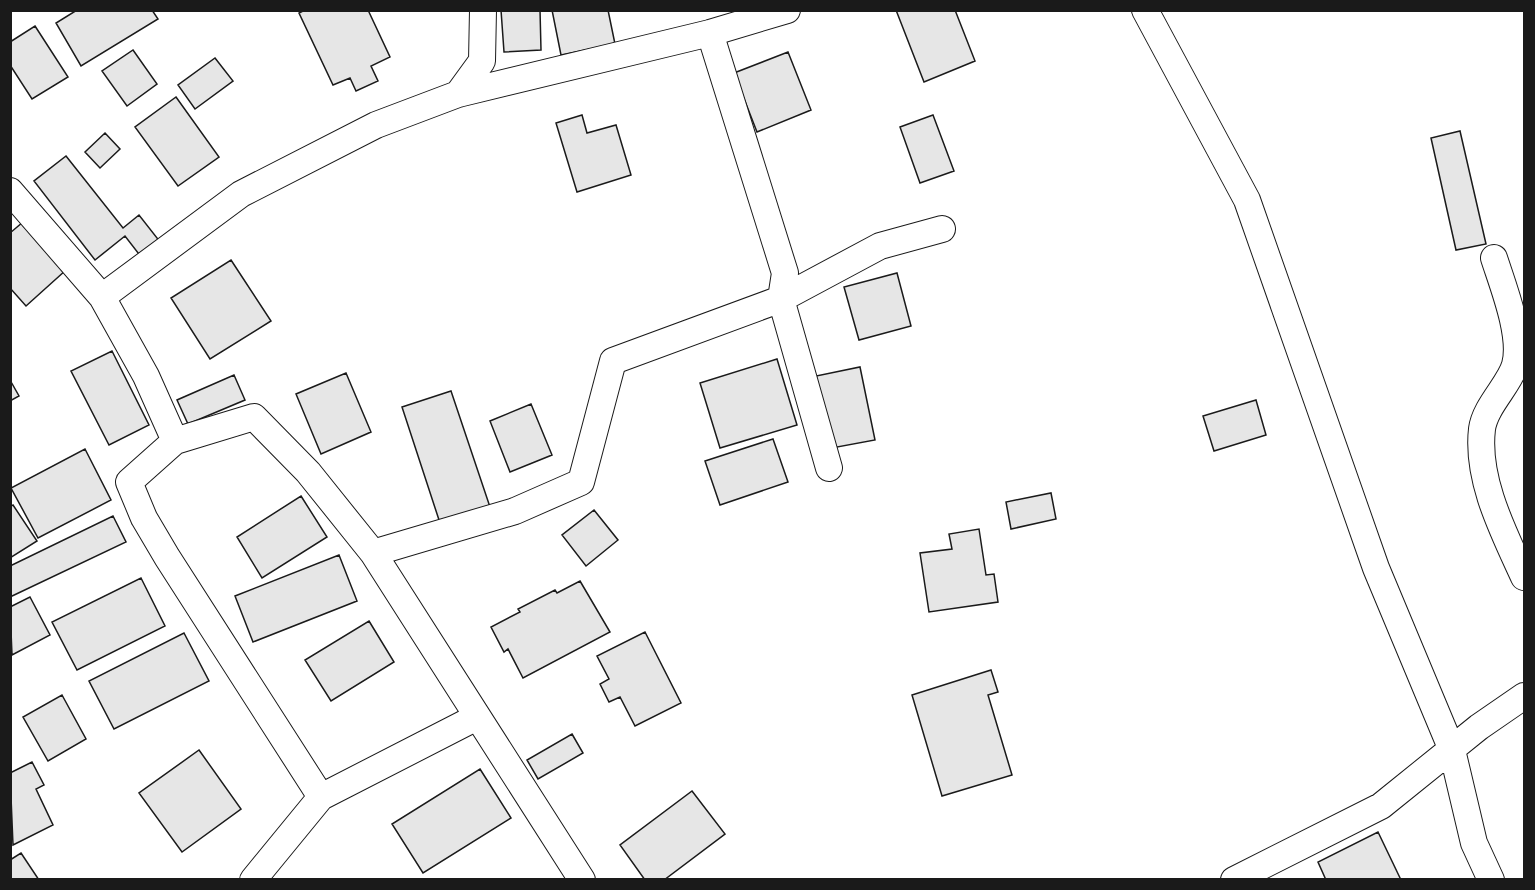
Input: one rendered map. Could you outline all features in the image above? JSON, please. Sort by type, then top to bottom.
[{"type":"street","points":[[458,94],[482,61],[483,10]]},
{"type":"street","points":[[102,297],[241,194],[376,125],[458,94],[710,33],[787,10]]},
{"type":"street","points":[[1145,10],[1247,200],[1376,568],[1452,750],[1474,843],[1491,879]]},
{"type":"street","points":[[710,33],[785,273],[782,299],[829,468]]},
{"type":"street","points":[[10,191],[102,297],[146,376],[176,441]]},
{"type":"street","points":[[373,553],[514,511],[581,482],[613,361],[782,299],[880,246],[942,229]]},
{"type":"street","points":[[1494,258],[1516,341],[1515,365],[1497,393],[1482,428],[1485,472],[1500,524],[1524,577]]},
{"type":"street","points":[[321,796],[167,557],[144,518],[129,482],[176,441],[254,417],[308,472],[373,553],[582,879]]},
{"type":"street","points":[[1234,879],[1381,806],[1479,727],[1524,696]]},
{"type":"street","points":[[253,879],[321,796],[477,717]]},
{"type":"building","points":[[77,10],[152,10],[158,19],[81,66],[56,23]]},
{"type":"building","points":[[305,10],[368,10],[390,57],[371,66],[378,81],[356,91],[350,78],[333,85],[299,13]]},
{"type":"building","points":[[501,10],[540,10],[541,50],[504,52]]},
{"type":"building","points":[[552,10],[608,10],[615,44],[561,55]]},
{"type":"building","points":[[896,10],[955,10],[975,61],[924,82]]},
{"type":"building","points":[[35,26],[68,77],[32,99],[10,65],[10,42]]},
{"type":"building","points":[[133,50],[157,84],[127,106],[102,71]]},
{"type":"building","points":[[788,52],[811,110],[757,132],[734,73]]},
{"type":"building","points":[[215,58],[233,81],[195,109],[178,85]]},
{"type":"building","points":[[176,97],[219,157],[178,186],[135,127]]},
{"type":"building","points":[[582,115],[587,133],[616,125],[631,175],[577,192],[556,123]]},
{"type":"building","points":[[933,115],[954,171],[920,183],[900,127]]},
{"type":"building","points":[[1460,131],[1486,244],[1456,250],[1431,138]]},
{"type":"building","points":[[105,133],[120,149],[100,168],[85,152]]},
{"type":"building","points":[[66,156],[123,228],[139,215],[161,243],[142,258],[125,236],[95,260],[34,181]]},
{"type":"building","points":[[23,222],[66,270],[26,306],[10,288],[10,233]]},
{"type":"building","points":[[231,260],[271,321],[210,359],[171,298]]},
{"type":"building","points":[[897,273],[911,326],[859,340],[844,287]]},
{"type":"building","points":[[112,351],[149,425],[109,445],[71,371]]},
{"type":"building","points":[[777,359],[797,425],[720,448],[700,383]]},
{"type":"building","points":[[860,367],[875,440],[832,448],[816,376]]},
{"type":"building","points":[[346,373],[371,432],[321,454],[296,394]]},
{"type":"building","points":[[234,375],[245,400],[188,424],[177,400]]},
{"type":"building","points":[[10,380],[19,396],[10,401]]},
{"type":"building","points":[[451,391],[490,507],[440,523],[402,407]]},
{"type":"building","points":[[1256,400],[1266,435],[1214,451],[1203,416]]},
{"type":"building","points":[[531,404],[552,455],[510,472],[490,421]]},
{"type":"building","points":[[773,439],[788,482],[720,505],[705,461]]},
{"type":"building","points":[[85,449],[111,500],[38,538],[11,488]]},
{"type":"building","points":[[1051,493],[1056,519],[1011,529],[1006,502]]},
{"type":"building","points":[[301,496],[327,537],[262,578],[237,537]]},
{"type":"building","points":[[13,505],[37,541],[10,558],[10,507]]},
{"type":"building","points":[[594,510],[618,540],[586,566],[562,535]]},
{"type":"building","points":[[113,516],[126,542],[10,597],[10,566]]},
{"type":"building","points":[[979,529],[986,575],[994,574],[998,602],[929,612],[920,553],[952,549],[949,534]]},
{"type":"building","points":[[339,555],[357,601],[253,642],[235,596]]},
{"type":"building","points":[[141,578],[165,626],[77,670],[52,622]]},
{"type":"building","points":[[580,581],[610,632],[523,678],[508,649],[504,652],[491,627],[520,612],[518,609],[555,590],[557,593]]},
{"type":"building","points":[[30,597],[50,635],[12,655],[10,607]]},
{"type":"building","points":[[369,621],[394,662],[331,701],[305,660]]},
{"type":"building","points":[[645,632],[681,703],[635,726],[620,697],[609,702],[600,684],[609,679],[597,656]]},
{"type":"building","points":[[184,633],[209,681],[114,729],[89,681]]},
{"type":"building","points":[[991,670],[998,692],[988,695],[1012,775],[942,796],[912,695]]},
{"type":"building","points":[[62,695],[86,739],[48,761],[23,717]]},
{"type":"building","points":[[572,734],[583,753],[538,779],[527,760]]},
{"type":"building","points":[[199,750],[241,809],[182,852],[139,793]]},
{"type":"building","points":[[32,762],[44,785],[36,789],[53,825],[13,845],[10,773]]},
{"type":"building","points":[[480,769],[511,818],[423,873],[392,824]]},
{"type":"building","points":[[692,791],[725,834],[664,880],[645,880],[620,845]]},
{"type":"building","points":[[1378,832],[1401,880],[1326,880],[1318,862]]},
{"type":"building","points":[[21,853],[39,880],[10,880],[10,860]]}]
